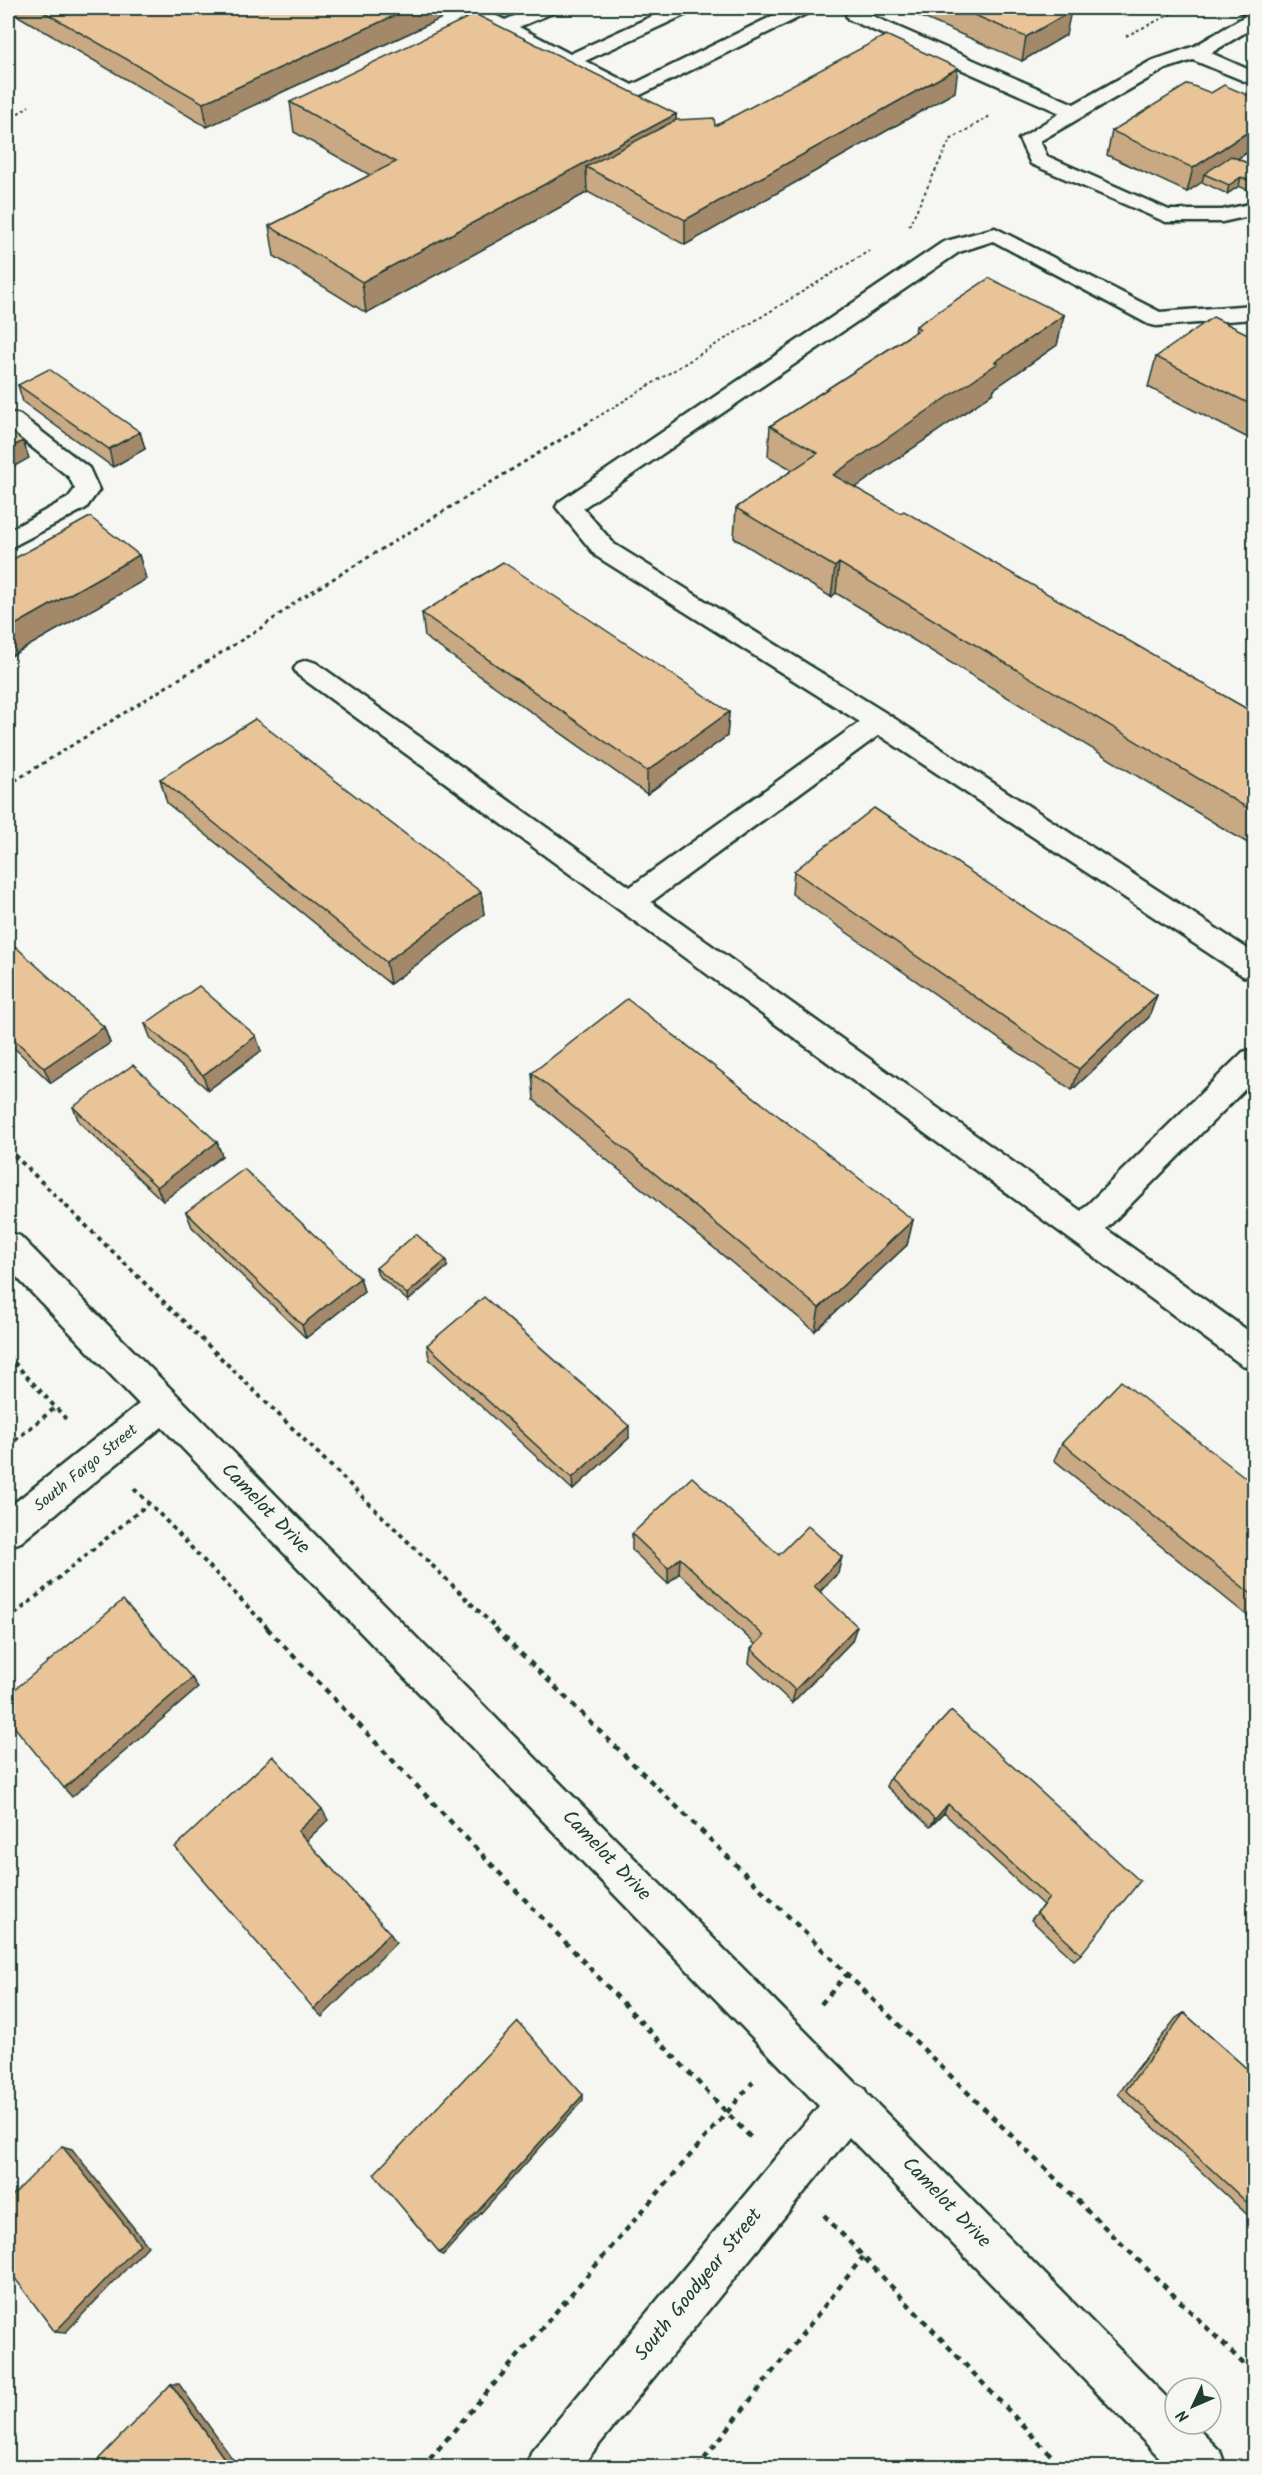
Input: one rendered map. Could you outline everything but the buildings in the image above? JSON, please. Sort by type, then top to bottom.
[{"type":"street","points":[[467,8],[632,93],[803,8]]},
{"type":"street","points":[[504,27],[548,8]]},
{"type":"street","points":[[570,61],[684,8]]},
{"type":"street","points":[[854,10],[1075,112]]},
{"type":"street","points":[[1252,11],[1194,53],[1158,65],[1029,139],[1038,160],[1166,216],[1222,216],[1254,209]]},
{"type":"street","points":[[1194,53],[1254,79]]},
{"type":"street","points":[[1254,312],[1156,319],[995,234],[951,247],[568,507],[605,549],[879,722],[1254,968]]},
{"type":"street","points":[[8,541],[77,503],[87,490],[80,472],[12,420]]},
{"type":"street","points":[[307,669],[1254,1354]]},
{"type":"street","points":[[630,902],[879,722]]},
{"type":"street","points":[[1083,1230],[1254,1061]]},
{"type":"street","name":"Camelot Drive","points":[[8,1246],[849,2103],[1203,2468]]},
{"type":"street","name":"South Fargo Street","points":[[8,1530],[164,1405]]},
{"type":"street","name":"South Goodyear Street","points":[[549,2468],[849,2103]]},
{"type":"path","points":[[1119,40],[1148,23],[1179,10]]},
{"type":"path","points":[[899,232],[909,226],[950,140],[1031,92]]},
{"type":"path","points":[[8,120],[29,106]]},
{"type":"path","points":[[8,785],[261,628],[300,599],[869,251]]},
{"type":"path","points":[[8,1149],[1254,2374]]},
{"type":"path","points":[[8,1356],[56,1407],[8,1446]]},
{"type":"path","points":[[8,1620],[149,1503],[759,2146]]},
{"type":"path","points":[[422,2468],[846,1975]]},
{"type":"path","points":[[815,2206],[1063,2468]]},
{"type":"path","points":[[697,2468],[863,2257]]}]
